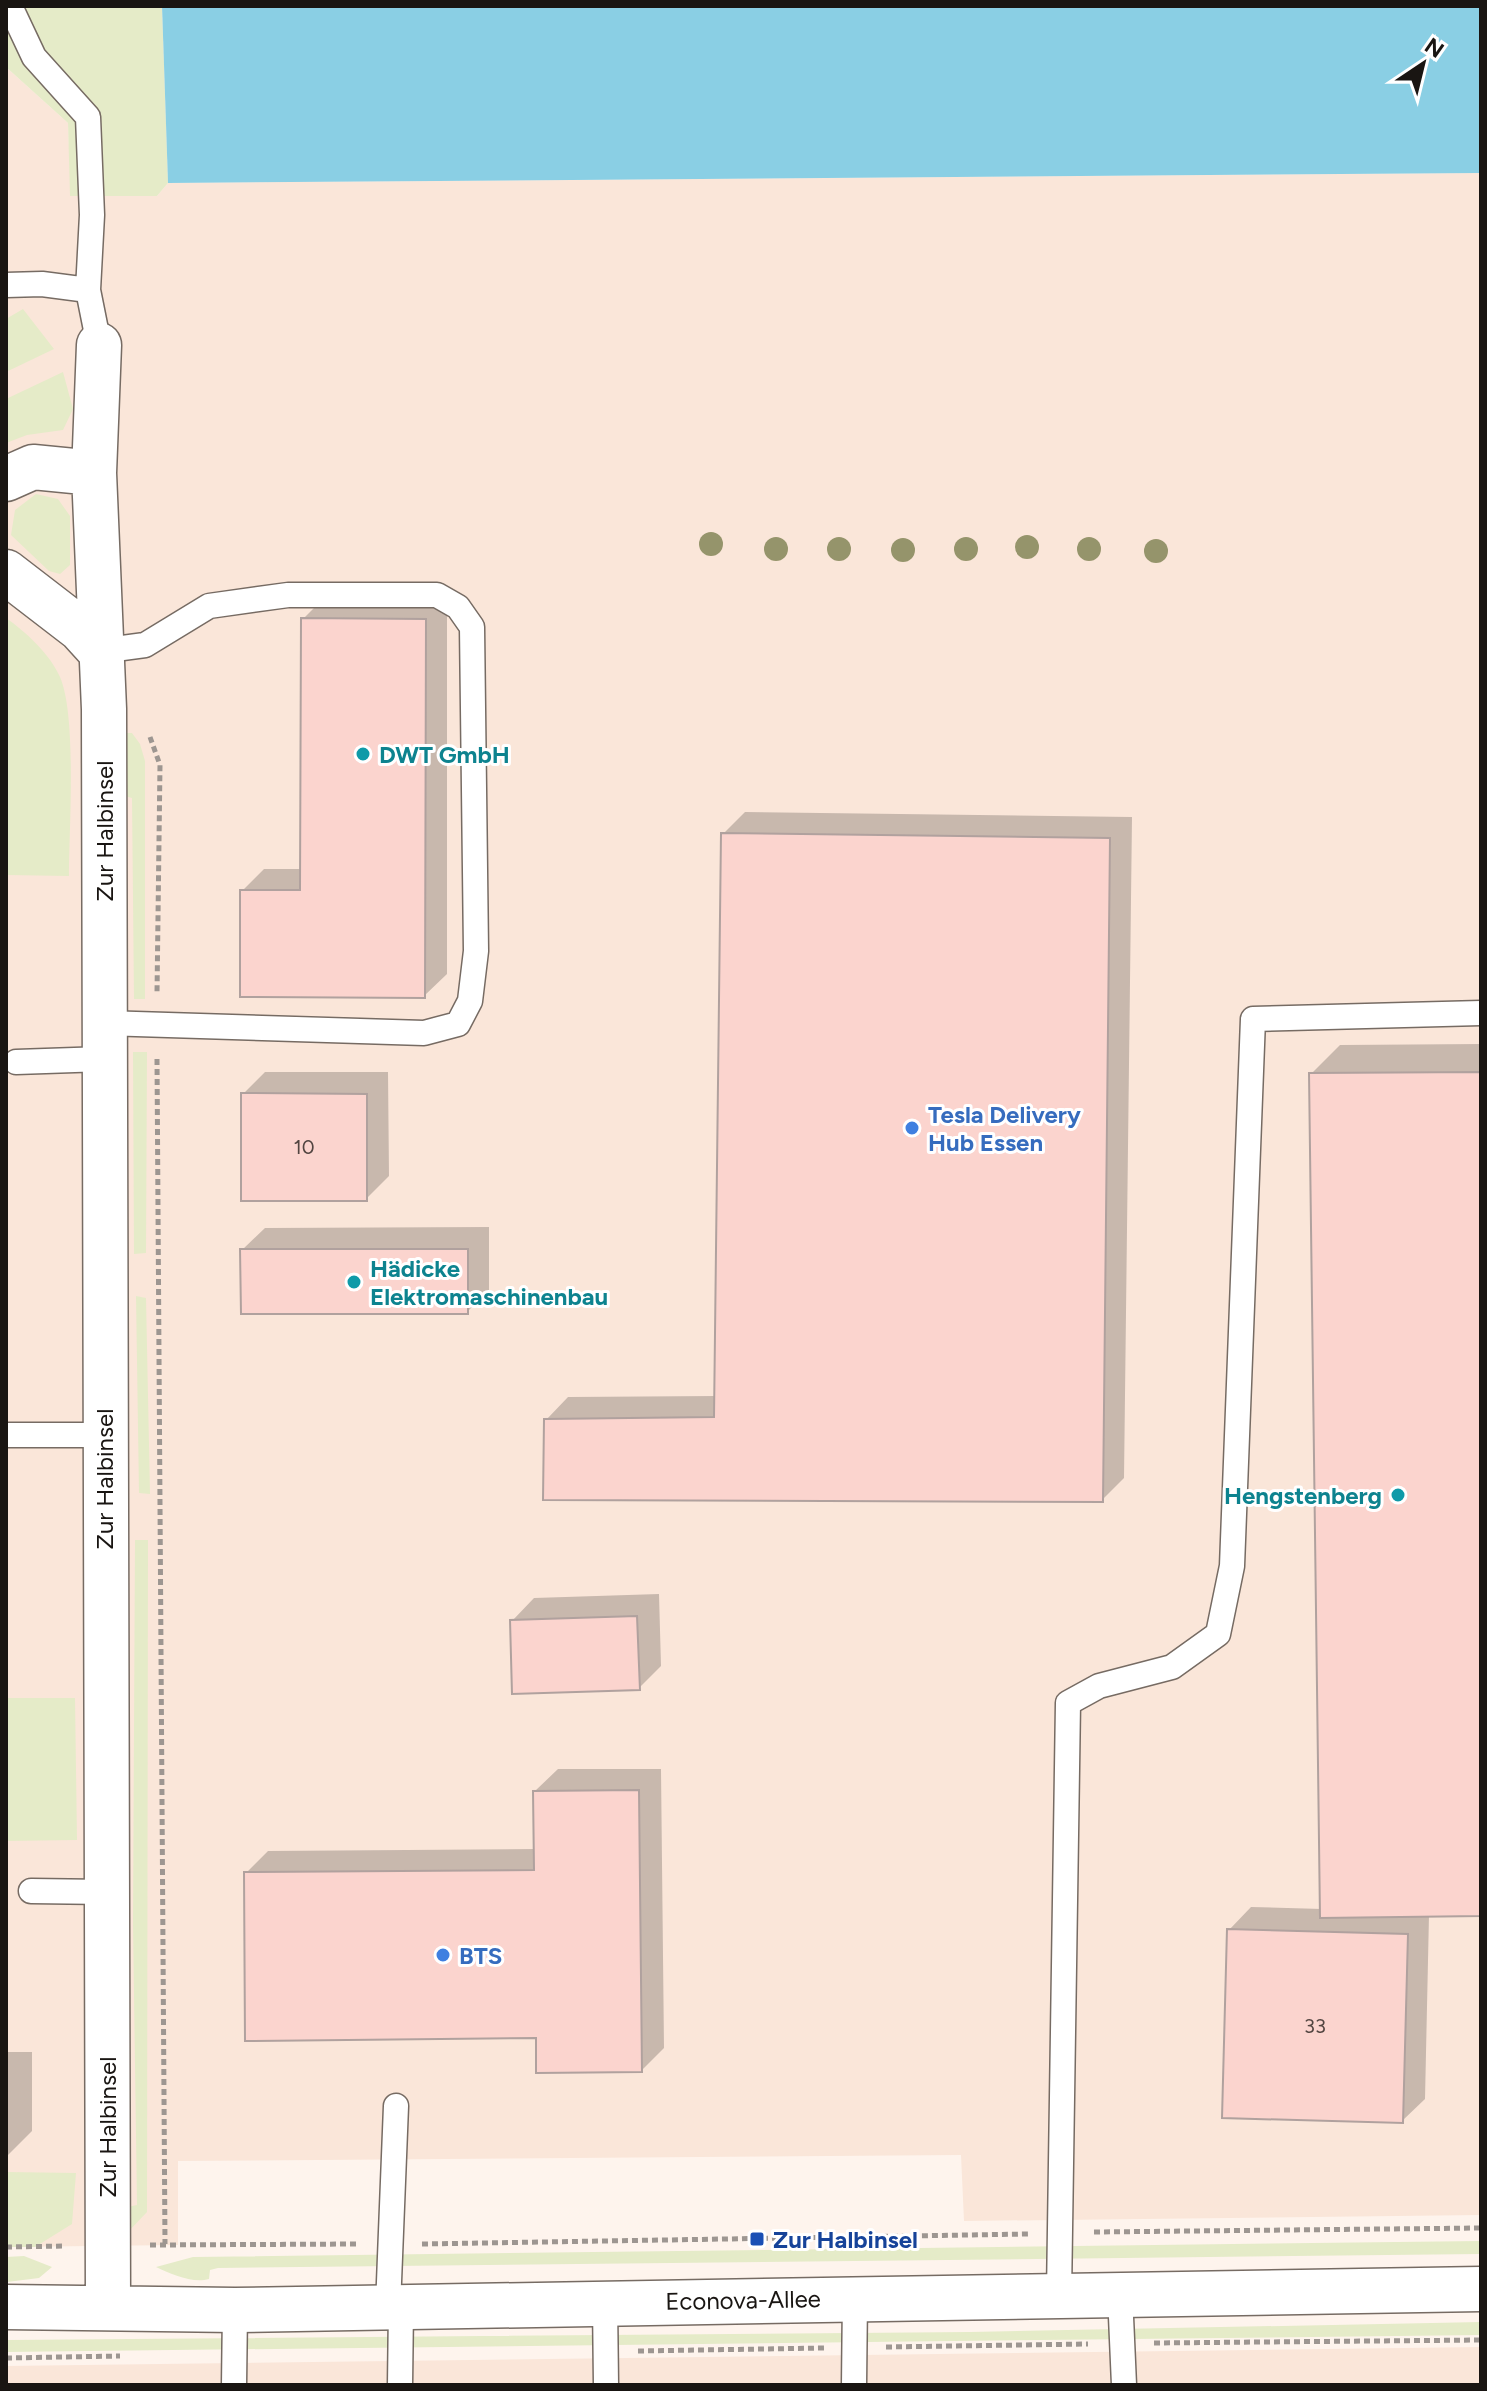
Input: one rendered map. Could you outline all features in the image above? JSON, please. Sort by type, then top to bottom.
[{"type":"street","name":"Zur Halbinsel","points":[[99,345],[94,473],[100,651],[104,1041],[108,2307]]},
{"type":"street","points":[[6,479],[33,467],[94,473]]},
{"type":"street","points":[[6,572],[80,629],[100,651]]},
{"type":"street","name":"Econova-Allee","points":[[6,2307],[235,2310],[855,2297],[1481,2289]]},
{"type":"lane","points":[[10,6],[34,57],[88,117],[92,215],[88,290],[99,345]]},
{"type":"lane","points":[[6,285],[42,284],[88,290]]},
{"type":"lane","points":[[16,1062],[104,1041],[157,1022],[424,1033],[458,1024],[470,1001],[476,951],[472,627],[458,607],[437,595],[288,595],[209,606],[145,645],[100,651]]},
{"type":"lane","points":[[1059,2295],[1068,1703],[1099,1686],[1172,1667],[1218,1634],[1232,1566],[1253,1019],[1481,1013]]},
{"type":"lane","points":[[6,1435],[104,1435]]},
{"type":"lane","points":[[31,1891],[107,1892]]},
{"type":"lane","points":[[396,2106],[390,2244],[400,2385]]},
{"type":"lane","points":[[1120,2294],[1124,2385]]},
{"type":"lane","points":[[854,2385],[855,2297]]},
{"type":"lane","points":[[605,2303],[606,2385]]},
{"type":"lane","points":[[234,2385],[235,2310]]},
{"type":"path","points":[[157,1022],[165,2244]]},
{"type":"path","points":[[6,2247],[1481,2228]]},
{"type":"shaded area","points":[[6,67],[68,123],[71,196],[157,196],[168,183],[1481,173],[1481,2215],[964,2221],[961,2155],[178,2161],[178,2245],[6,2247]]},
{"type":"shaded area","points":[[1481,2347],[1481,2385],[6,2385],[6,2366]]},
{"type":"green space","points":[[6,6],[162,6],[168,183],[157,196],[70,196],[68,123],[6,67]]},
{"type":"green space","points":[[23,309],[54,349],[6,372],[6,319]]},
{"type":"green space","points":[[63,372],[73,409],[63,430],[27,435],[6,443],[6,399]]},
{"type":"green space","points":[[36,494],[58,499],[70,516],[70,565],[60,574],[49,571],[11,535],[15,510]]},
{"type":"green space","points":[[6,618],[44,652],[60,677],[65,695],[70,745],[69,876],[6,875]]},
{"type":"green space","points":[[122,733],[132,733],[140,744],[145,761],[145,999],[134,999],[132,798],[121,795]]},
{"type":"green space","points":[[133,1052],[147,1052],[146,1253],[134,1254]]},
{"type":"green space","points":[[136,1296],[146,1298],[150,1494],[139,1493]]},
{"type":"green space","points":[[135,1540],[148,1540],[147,2212],[127,2233],[123,2208],[137,2205],[133,1923]]},
{"type":"green space","points":[[6,1698],[75,1698],[77,1840],[6,1841]]},
{"type":"green space","points":[[6,2172],[76,2173],[72,2224],[35,2247],[6,2247]]},
{"type":"green space","points":[[1481,2241],[1481,2254],[218,2268],[210,2270],[209,2279],[203,2280],[182,2278],[156,2267],[193,2257]]},
{"type":"green space","points":[[24,2256],[52,2267],[39,2278],[7,2282],[6,2257]]},
{"type":"green space","points":[[1481,2322],[1481,2335],[6,2352],[6,2340],[970,2332]]},
{"type":"water","points":[[162,6],[1481,6],[1481,173],[168,183]]},
{"type":"building","name":"DWT GmbH","points":[[301,618],[426,619],[425,998],[240,997],[240,890],[300,890]]},
{"type":"building","name":"Tesla Delivery Hub Essen","points":[[721,833],[1110,838],[1103,1502],[543,1500],[544,1419],[714,1417]]},
{"type":"building","name":"Hengstenberg","points":[[1481,1072],[1481,1916],[1320,1918],[1309,1073]]},
{"type":"building","points":[[241,1093],[367,1094],[367,1201],[241,1201]]},
{"type":"building","name":"Hädicke Elektromaschinenbau","points":[[240,1249],[468,1249],[468,1314],[241,1314]]},
{"type":"building","points":[[637,1616],[640,1690],[512,1694],[510,1620]]},
{"type":"building","name":"BTS","points":[[639,1790],[642,2072],[536,2073],[536,2038],[245,2041],[244,1872],[534,1870],[533,1791]]},
{"type":"building","points":[[1227,1929],[1408,1934],[1403,2123],[1222,2118]]},
{"type":"place","name":"DWT GmbH","points":[[363,754]]},
{"type":"place","name":"Tesla Delivery Hub Essen","points":[[912,1128]]},
{"type":"place","name":"Hädicke Elektromaschinenbau","points":[[354,1282]]},
{"type":"place","name":"Hengstenberg","points":[[1398,1495]]},
{"type":"place","name":"BTS","points":[[443,1955]]},
{"type":"place","name":"Zur Halbinsel","points":[[757,2239]]}]
